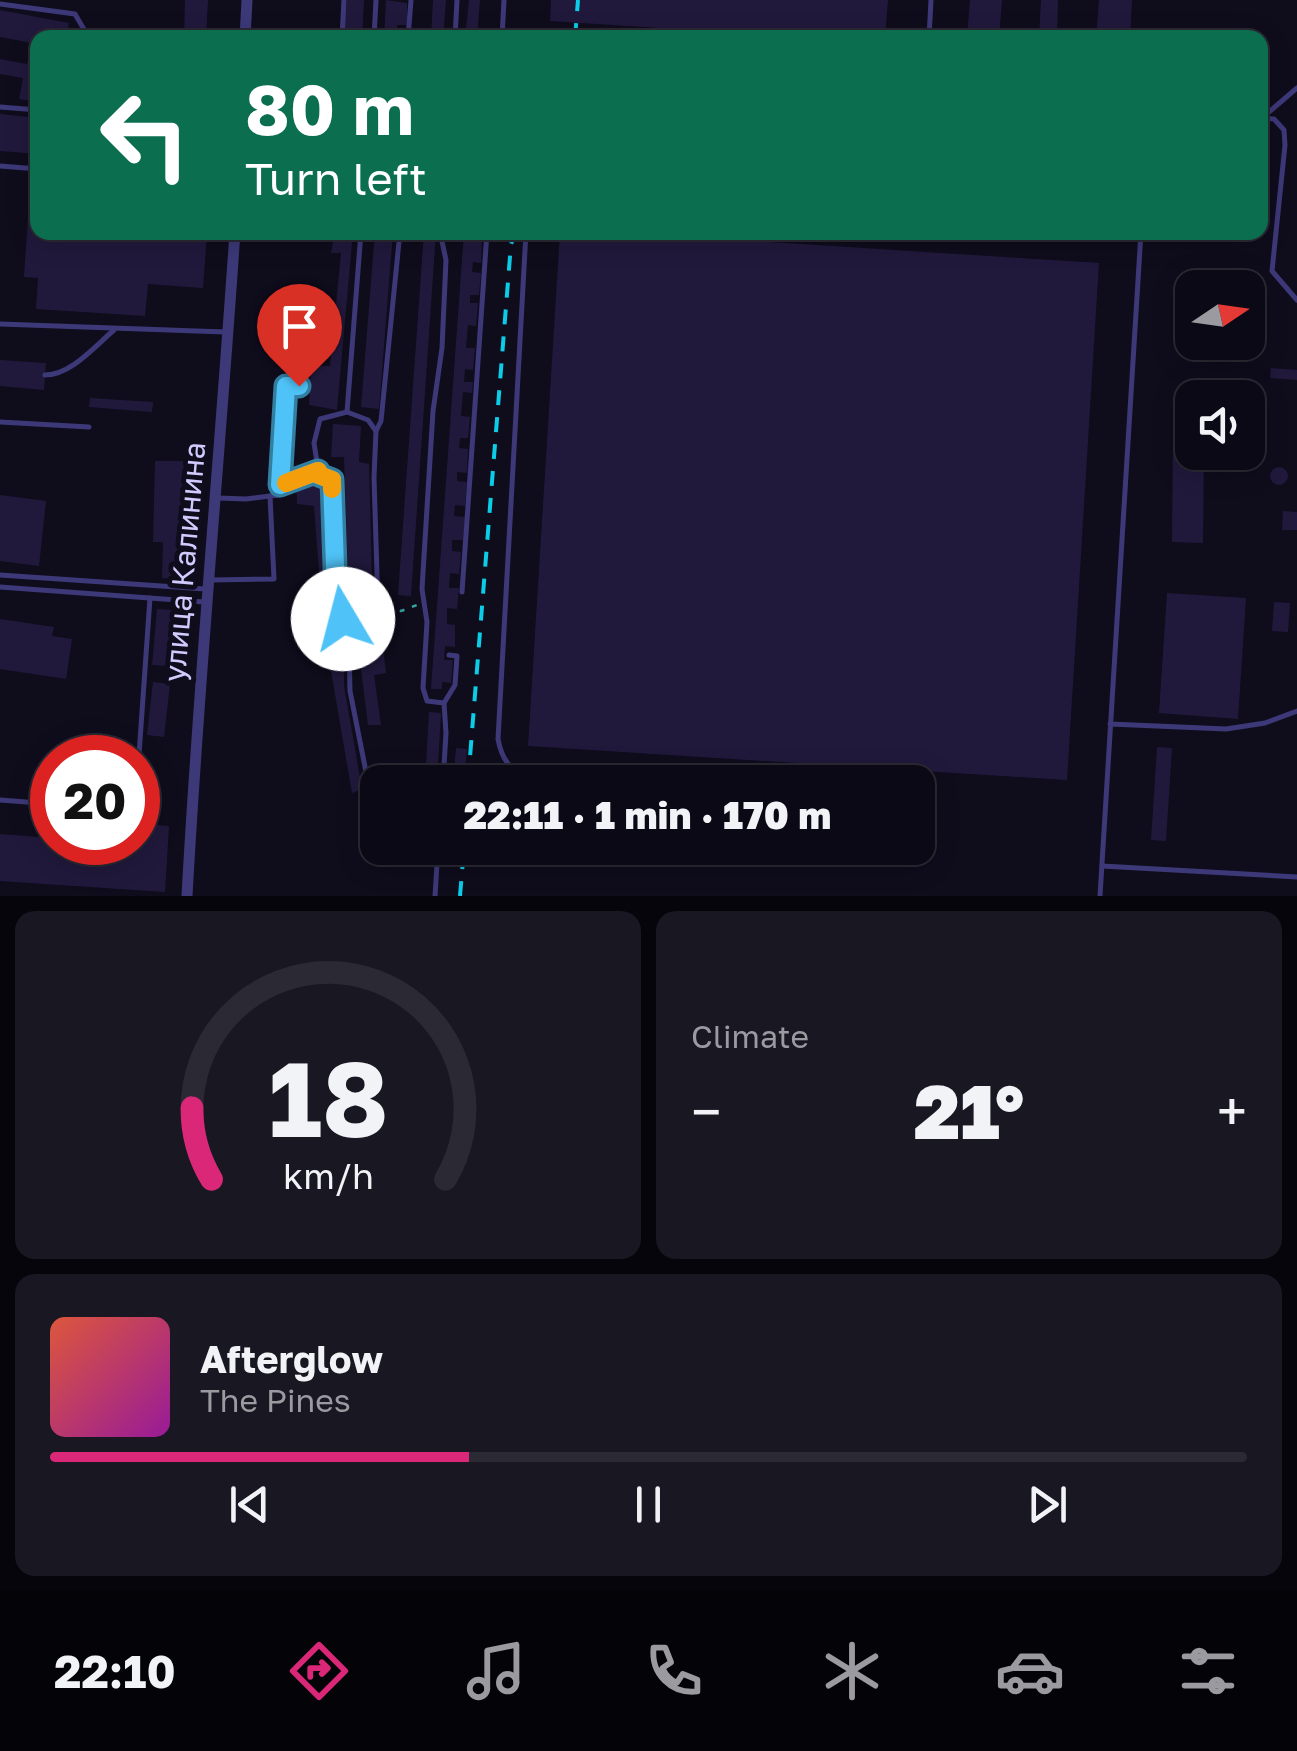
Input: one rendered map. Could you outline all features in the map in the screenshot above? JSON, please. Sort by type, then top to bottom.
[{"type":"street","points":[[246,30],[247,0]]},
{"type":"street","name":"улица Калинина","points":[[187,896],[234,240]]},
{"type":"lane","points":[[342,30],[344,0]]},
{"type":"lane","points":[[374,30],[376,0]]},
{"type":"lane","points":[[409,30],[411,0]]},
{"type":"lane","points":[[456,30],[458,0]]},
{"type":"lane","points":[[502,30],[504,0]]},
{"type":"lane","points":[[929,30],[931,0]]},
{"type":"lane","points":[[0,4],[75,14],[84,30]]},
{"type":"lane","points":[[1268,112],[1297,88]]},
{"type":"lane","points":[[0,107],[30,109]]},
{"type":"lane","points":[[1268,119],[1274,119],[1284,130],[1285,144],[1272,271],[1297,300]]},
{"type":"lane","points":[[0,166],[30,168]]},
{"type":"lane","points":[[348,412],[359,240]]},
{"type":"lane","points":[[378,607],[376,432],[381,421],[399,240]]},
{"type":"lane","points":[[442,240],[446,260],[442,348],[433,411],[422,589],[427,622],[423,688],[427,701],[444,703]]},
{"type":"lane","points":[[462,592],[486,240]]},
{"type":"lane","points":[[509,765],[501,754],[498,739],[526,240]]},
{"type":"lane","points":[[1100,896],[1141,240]]},
{"type":"lane","points":[[0,324],[228,332]]},
{"type":"lane","points":[[45,375],[68,368],[116,328]]},
{"type":"lane","points":[[216,498],[280,494],[286,386],[299,386]]},
{"type":"lane","points":[[365,765],[350,691],[349,643],[336,595],[332,480],[319,475],[314,443],[320,419],[348,412],[368,420],[376,432]]},
{"type":"lane","points":[[0,422],[89,427]]},
{"type":"lane","points":[[280,485],[318,471]]},
{"type":"lane","points":[[0,587],[150,598],[274,580],[270,496]]},
{"type":"lane","points":[[0,575],[208,590]]},
{"type":"lane","points":[[140,735],[150,598]]},
{"type":"lane","points":[[444,765],[444,703],[455,685],[457,656],[449,655]]},
{"type":"lane","points":[[1110,724],[1226,728],[1265,723],[1297,711]]},
{"type":"lane","points":[[0,800],[30,802]]},
{"type":"lane","points":[[435,896],[437,865]]},
{"type":"lane","points":[[1102,866],[1297,877]]},
{"type":"path","points":[[378,607],[400,611],[424,603]]},
{"type":"building","points":[[185,0],[208,0],[206,30],[184,30]]},
{"type":"building","points":[[347,0],[364,0],[362,30],[344,30]]},
{"type":"building","points":[[386,0],[407,3],[407,25],[384,30]]},
{"type":"building","points":[[433,0],[446,0],[444,30],[431,30]]},
{"type":"building","points":[[469,0],[480,0],[478,30],[466,30]]},
{"type":"building","points":[[551,0],[888,0],[886,30],[691,30],[550,21]]},
{"type":"building","points":[[970,0],[1002,0],[1000,30],[968,30]]},
{"type":"building","points":[[1041,0],[1058,0],[1057,30],[1039,30]]},
{"type":"building","points":[[1099,0],[1132,0],[1130,30],[1097,30]]},
{"type":"building","points":[[0,10],[69,23],[68,30],[30,30],[30,43],[0,37]]},
{"type":"building","points":[[30,51],[30,101],[19,99],[23,78],[0,74],[0,59],[27,64]]},
{"type":"building","points":[[0,114],[30,117],[30,153],[0,151]]},
{"type":"building","points":[[28,217],[30,240],[206,240],[203,288],[148,284],[145,316],[36,309],[38,278],[24,277]]},
{"type":"building","points":[[333,240],[352,240],[337,410],[309,405],[311,366],[330,366],[341,253],[331,253]]},
{"type":"building","points":[[374,240],[392,240],[379,409],[361,407]]},
{"type":"building","points":[[423,240],[435,240],[411,596],[398,595]]},
{"type":"building","points":[[463,240],[482,240],[481,263],[473,262],[472,272],[481,273],[479,295],[470,295],[470,303],[478,303],[476,326],[468,325],[466,348],[475,348],[473,370],[465,369],[464,382],[473,382],[472,393],[463,392],[461,416],[470,417],[468,438],[460,438],[459,448],[468,449],[467,473],[457,472],[457,481],[467,482],[465,506],[455,505],[454,516],[465,517],[463,540],[452,540],[452,551],[461,552],[459,574],[450,573],[449,588],[459,588],[457,609],[447,608],[447,624],[455,625],[455,647],[445,646],[444,660],[453,660],[451,683],[442,682],[442,689],[431,689]]},
{"type":"building","points":[[560,240],[737,240],[1099,263],[1067,780],[935,772],[935,765],[829,765],[528,746]]},
{"type":"building","points":[[0,360],[46,363],[44,390],[0,386]]},
{"type":"building","points":[[1271,368],[1297,370],[1297,380],[1270,378]]},
{"type":"building","points":[[90,398],[153,402],[152,412],[89,407]]},
{"type":"building","points":[[333,424],[361,426],[359,462],[369,464],[373,614],[379,613],[386,673],[374,675],[381,725],[368,725],[352,599],[349,601],[344,457],[331,457]]},
{"type":"building","points":[[1175,437],[1175,470],[1204,470],[1203,543],[1172,542]]},
{"type":"building","points":[[155,461],[184,461],[181,579],[162,578],[163,542],[153,542]]},
{"type":"building","points":[[1279,467],[1286,469],[1286,483],[1279,485],[1272,483],[1270,476],[1272,469]]},
{"type":"building","points":[[296,480],[324,482],[331,598],[344,648],[344,686],[360,778],[360,790],[352,793],[330,665],[336,664],[335,655],[322,611],[314,506],[297,504]]},
{"type":"building","points":[[0,495],[46,501],[39,566],[0,561]]},
{"type":"building","points":[[1283,511],[1297,512],[1297,530],[1282,530]]},
{"type":"building","points":[[1167,593],[1246,598],[1238,719],[1159,713]]},
{"type":"building","points":[[1274,602],[1290,603],[1288,632],[1272,631]]},
{"type":"building","points":[[157,609],[172,610],[168,666],[152,665]]},
{"type":"building","points":[[0,619],[54,627],[52,636],[72,639],[66,679],[0,669]]},
{"type":"building","points":[[153,682],[170,684],[164,737],[147,735]]},
{"type":"building","points":[[429,712],[441,713],[438,765],[426,765]]},
{"type":"building","points":[[1157,747],[1172,748],[1166,841],[1151,840]]},
{"type":"building","points":[[456,748],[467,749],[466,765],[454,765]]},
{"type":"building","points":[[160,825],[169,826],[165,892],[0,881],[0,834],[30,836],[30,865],[160,865]]},
{"type":"railway","points":[[576,30],[578,0]]},
{"type":"railway","points":[[469,765],[513,240]]},
{"type":"railway","points":[[460,896],[463,865]]},
{"type":"slow traffic","points":[[286,483],[318,471],[332,480],[332,489]]},
{"type":"route","points":[[299,386],[286,386],[280,485],[318,471],[332,480],[336,595],[343,619]]}]
